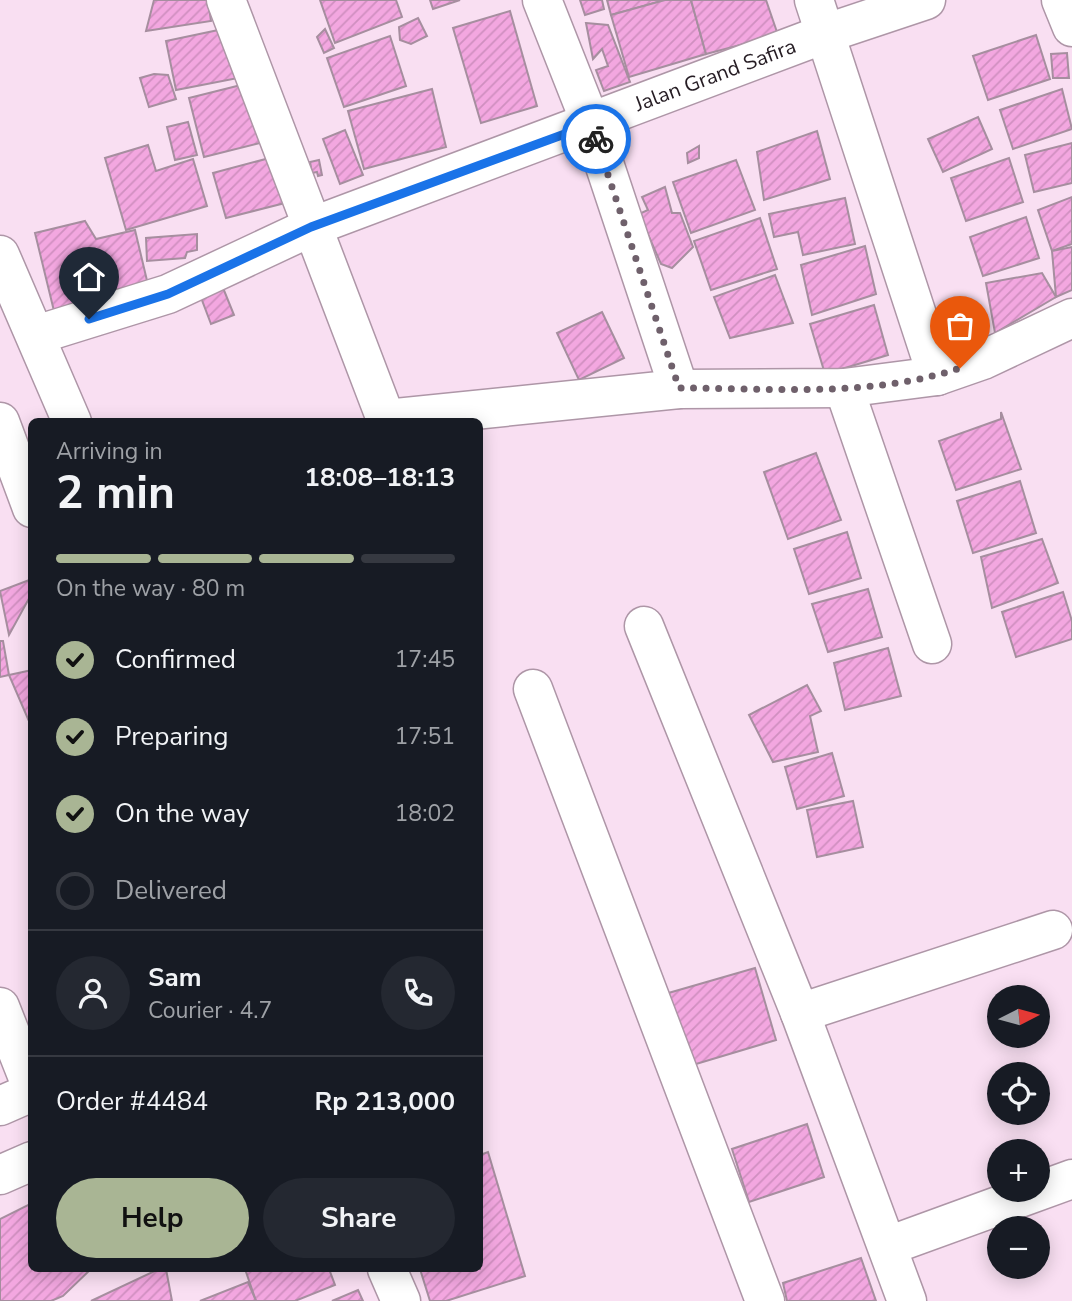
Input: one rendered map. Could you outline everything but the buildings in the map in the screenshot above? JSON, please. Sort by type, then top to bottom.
[{"type":"street","points":[[226,0],[385,418]]},
{"type":"street","points":[[542,0],[592,124],[679,388]]},
{"type":"street","name":"Jalan Grand Safira","points":[[36,335],[168,294],[311,227],[592,124],[820,17],[926,0]]},
{"type":"street","points":[[1060,0],[1072,27]]},
{"type":"street","points":[[820,17],[937,376]]},
{"type":"street","points":[[0,255],[70,418]]},
{"type":"street","points":[[413,418],[679,388],[844,388],[937,376],[983,360],[1072,318]]},
{"type":"street","points":[[844,388],[932,644]]},
{"type":"street","points":[[0,422],[21,486]]},
{"type":"street","points":[[643,626],[800,1013],[907,1301]]},
{"type":"street","points":[[533,689],[765,1301]]},
{"type":"street","points":[[800,1013],[1053,930]]},
{"type":"street","points":[[0,1007],[28,1080]]},
{"type":"street","points":[[0,1106],[28,1092]]},
{"type":"street","points":[[0,1175],[28,1163]]},
{"type":"street","points":[[888,1246],[1072,1180]]},
{"type":"street","points":[[388,1272],[401,1301]]},
{"type":"way so far","points":[[596,139],[679,388],[844,388],[937,376],[960,368]]},
{"type":"route","points":[[89,319],[168,294],[311,227],[592,124],[596,139]]}]
